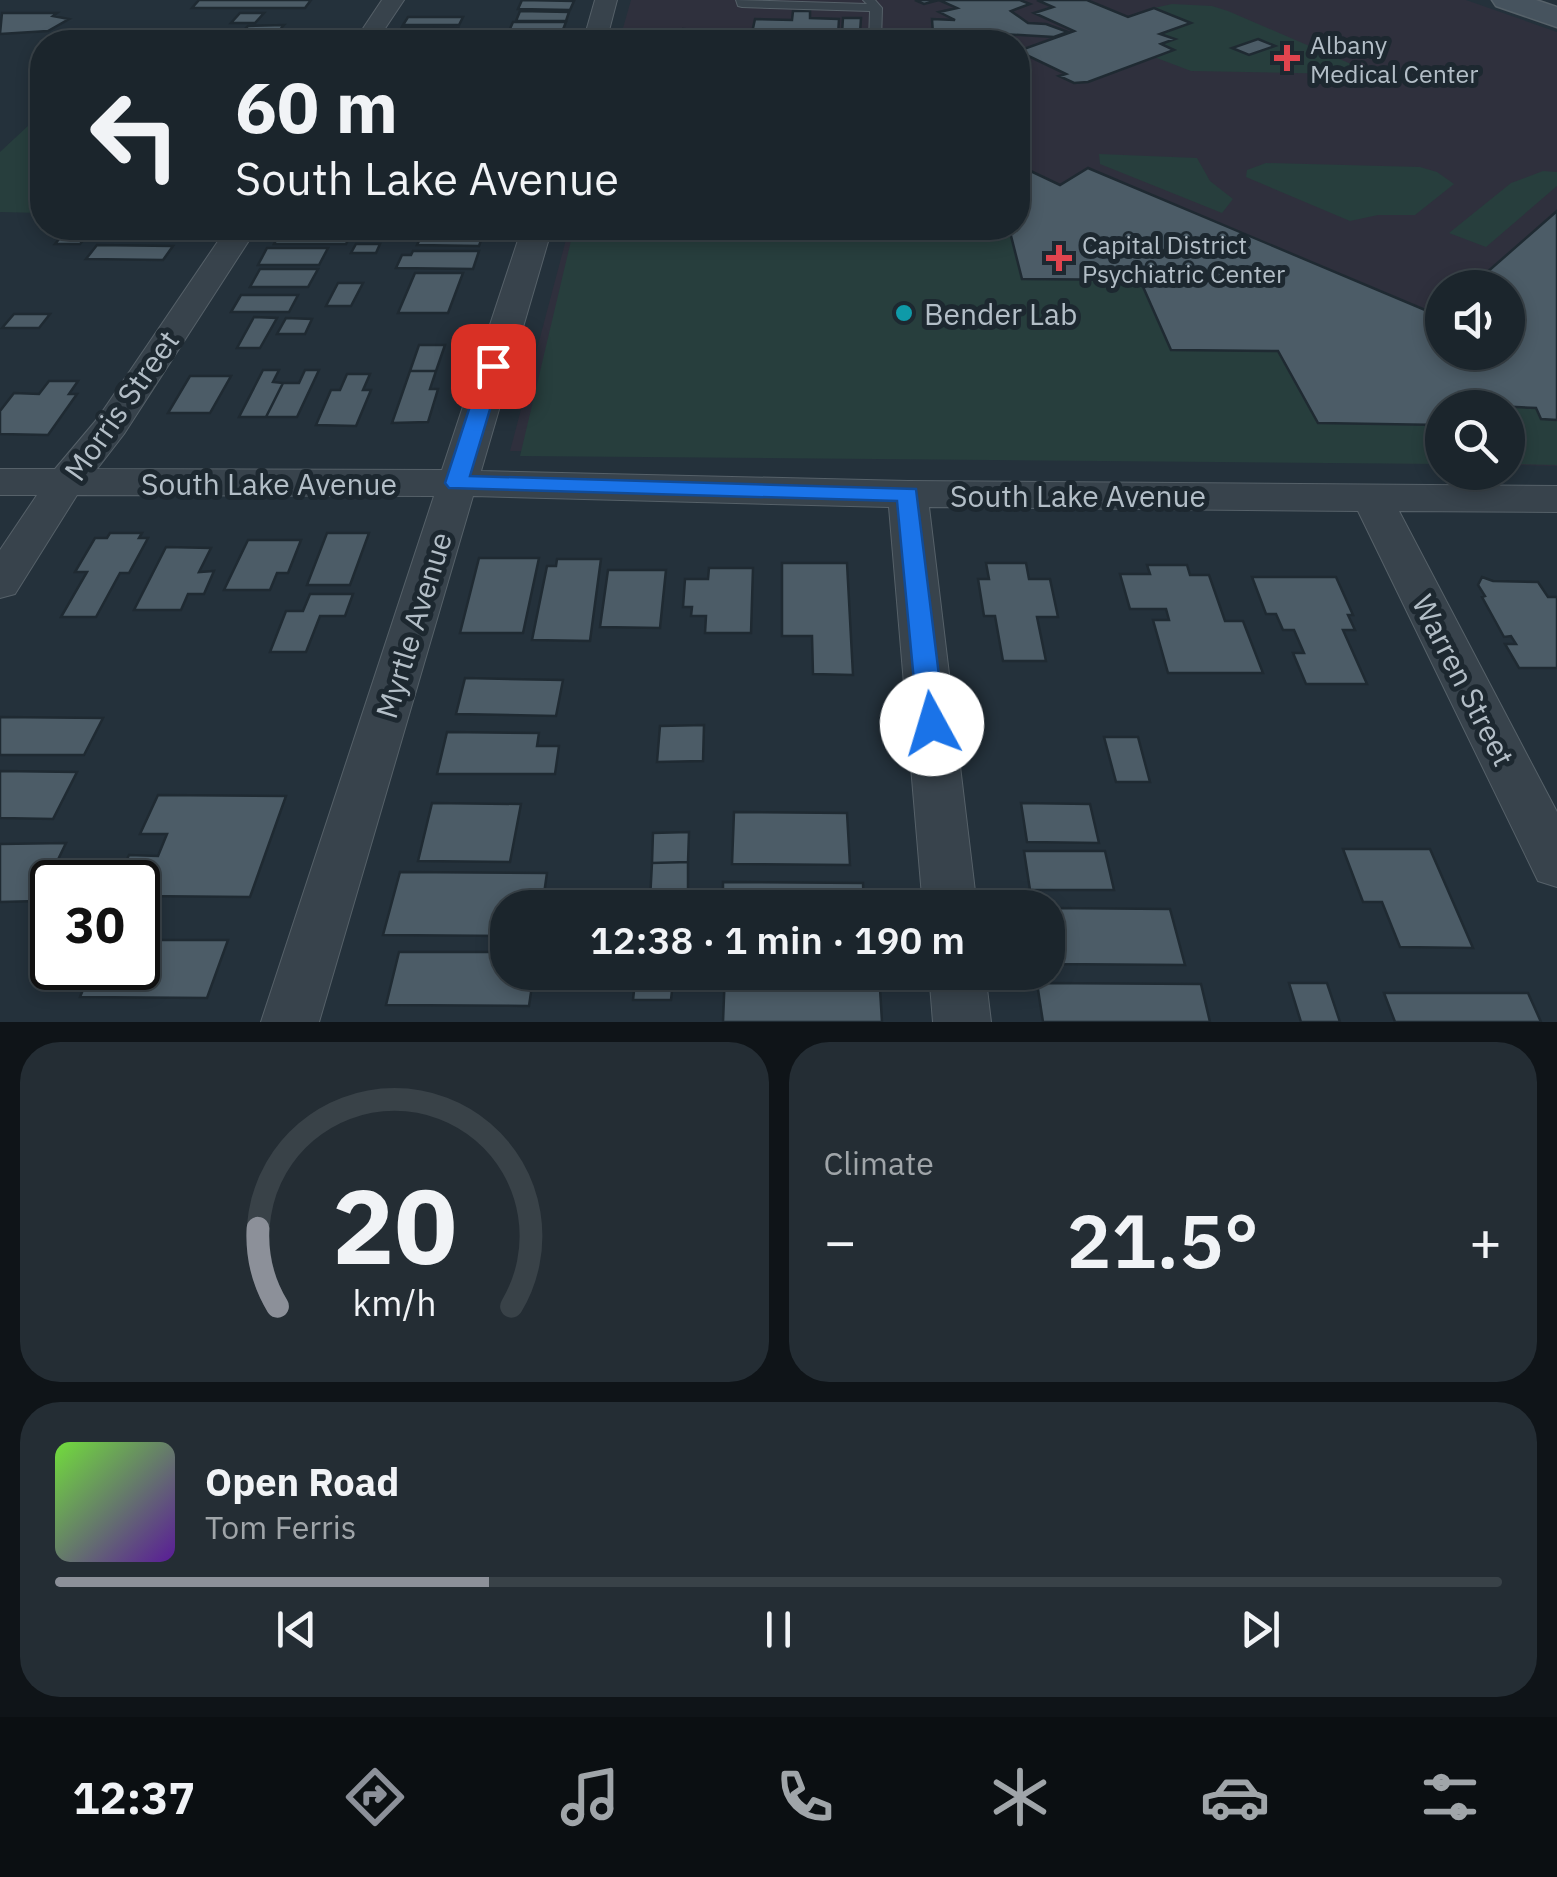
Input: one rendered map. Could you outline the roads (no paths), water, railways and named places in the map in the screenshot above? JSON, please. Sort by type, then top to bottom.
[{"type":"street","points":[[372,30],[392,0]]},
{"type":"street","points":[[597,30],[606,0]]},
{"type":"street","points":[[1507,0],[1554,14]]},
{"type":"street","name":"Morris Street","points":[[0,583],[65,484],[111,426],[234,240]]},
{"type":"street","name":"Myrtle Avenue","points":[[290,1022],[533,240]]},
{"type":"street","name":"South Lake Avenue","points":[[0,482],[456,483],[908,494],[1557,498]]},
{"type":"street","points":[[908,494],[948,890]]},
{"type":"street","name":"Warren Street","points":[[1371,496],[1557,864]]},
{"type":"street","points":[[959,990],[962,1022]]},
{"type":"lane","points":[[742,0],[742,4],[873,4],[874,30]]},
{"type":"place","name":"Albany Medical Center","points":[[1287,58]]},
{"type":"place","name":"Capital District Psychiatric Center","points":[[1059,258]]},
{"type":"place","name":"Bender Lab","points":[[904,313]]}]
